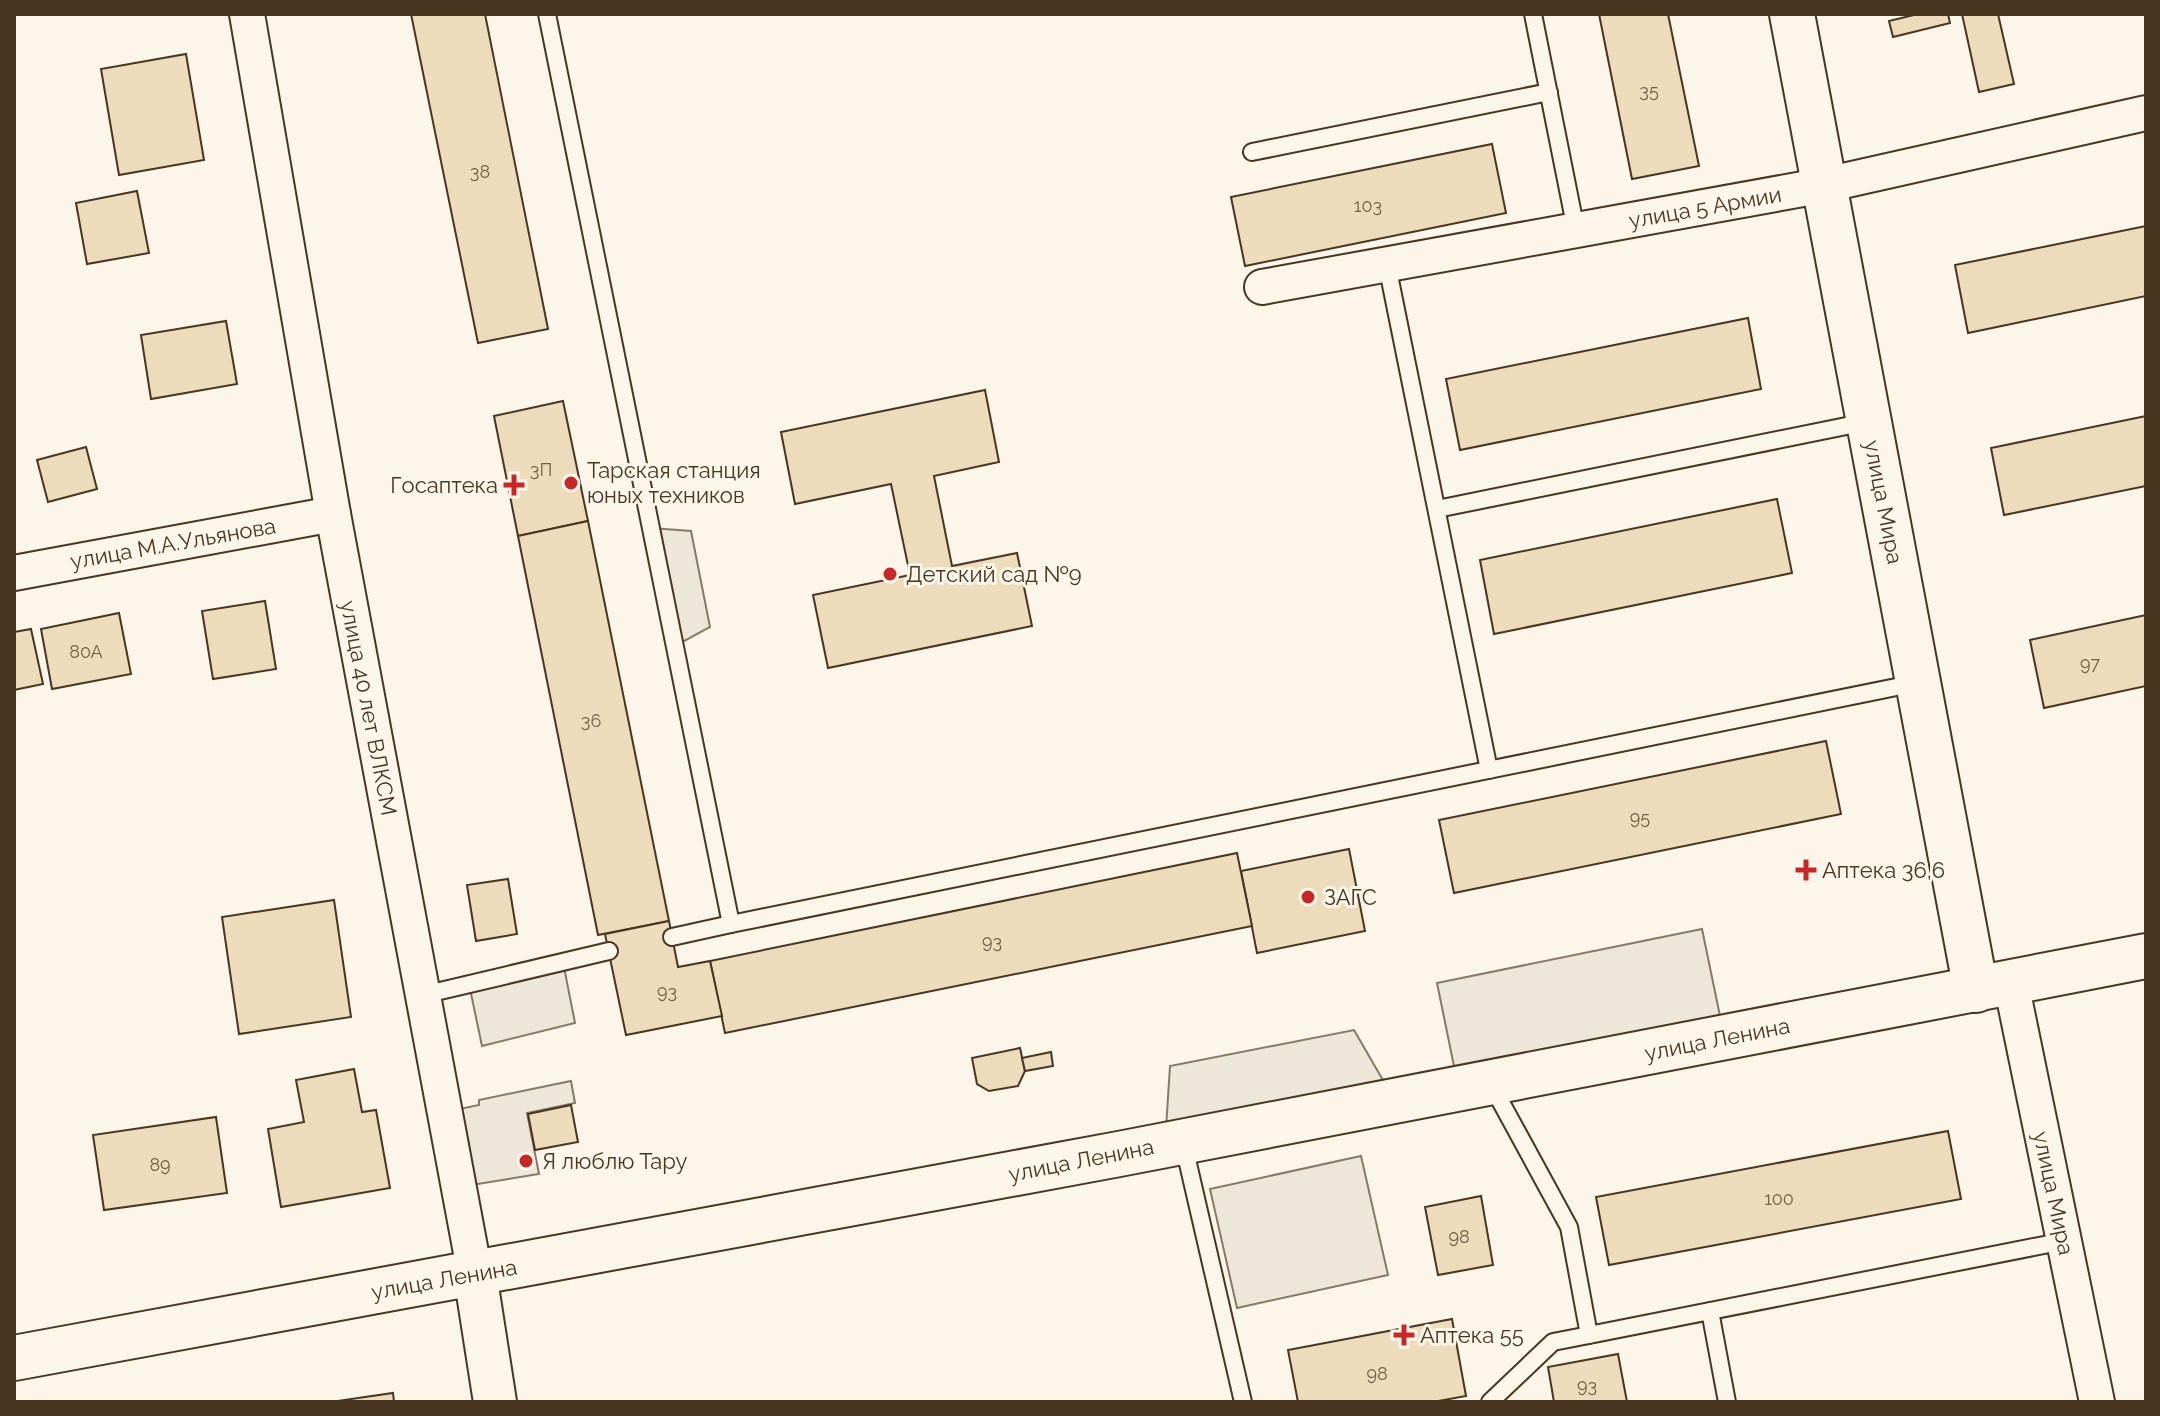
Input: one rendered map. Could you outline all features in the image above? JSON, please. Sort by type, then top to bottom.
[{"type":"main road","name":"улица Мира","points":[[1792,14],[1918,683],[1993,987]]},
{"type":"main road","name":"улица Ленина","points":[[14,1358],[1183,1141],[2146,956]]},
{"type":"street","name":"улица 40 лет ВЛКСМ","points":[[247,14],[333,514],[475,1274],[495,1402]]},
{"type":"street","name":"улица 5 Армии","points":[[1262,287],[1825,185],[2146,113]]},
{"type":"street","name":"улица М.А.Ульянова","points":[[14,573],[333,514]]},
{"type":"street","name":"улица Мира","points":[[1993,987],[2064,1241],[2097,1402]]},
{"type":"lane","points":[[547,14],[731,924]]},
{"type":"lane","points":[[1533,14],[1576,230]]},
{"type":"lane","points":[[1252,152],[1549,92]]},
{"type":"lane","points":[[1387,265],[1489,770]]},
{"type":"lane","points":[[1437,509],[1869,421]]},
{"type":"lane","points":[[672,937],[1918,683]]},
{"type":"lane","points":[[423,995],[609,951]]},
{"type":"lane","points":[[1490,1082],[1569,1227],[1589,1335]]},
{"type":"lane","points":[[1183,1141],[1243,1402]]},
{"type":"lane","points":[[1490,1402],[1553,1342],[2064,1241]]},
{"type":"lane","points":[[1710,1311],[1727,1402]]},
{"type":"shaded area","points":[[651,528],[691,531],[710,627],[675,646]]},
{"type":"shaded area","points":[[1702,929],[1720,1016],[1455,1071],[1437,983]]},
{"type":"shaded area","points":[[563,962],[575,1023],[482,1046],[469,984]]},
{"type":"shaded area","points":[[1354,1030],[1395,1101],[1165,1144],[1170,1066]]},
{"type":"shaded area","points":[[571,1081],[575,1103],[527,1113],[539,1174],[459,1187],[445,1112],[479,1105],[479,1100]]},
{"type":"shaded area","points":[[1361,1156],[1388,1275],[1237,1308],[1210,1189]]},
{"type":"building","points":[[411,14],[485,14],[548,329],[478,343]]},
{"type":"building","points":[[1599,14],[1668,14],[1699,166],[1632,179]]},
{"type":"building","points":[[1918,14],[1948,14],[1950,23],[1893,37],[1889,21]]},
{"type":"building","points":[[1962,14],[1998,14],[2014,84],[1979,92]]},
{"type":"building","points":[[186,54],[204,160],[119,175],[101,69]]},
{"type":"building","points":[[1492,144],[1506,213],[1245,266],[1231,197]]},
{"type":"building","points":[[137,191],[149,253],[87,264],[76,203]]},
{"type":"building","points":[[2146,226],[2146,296],[1968,333],[1955,265]]},
{"type":"building","points":[[1748,318],[1761,389],[1460,450],[1446,379]]},
{"type":"building","points":[[226,321],[237,384],[151,399],[141,335]]},
{"type":"building","points":[[985,390],[999,462],[934,476],[952,566],[1017,553],[1032,626],[828,668],[813,595],[910,575],[891,484],[795,504],[781,432]]},
{"type":"building","points":[[563,401],[588,521],[518,536],[494,416]]},
{"type":"building","points":[[2146,416],[2146,486],[2004,515],[1991,448]]},
{"type":"building","points":[[86,447],[97,489],[48,502],[37,460]]},
{"type":"building","points":[[1777,499],[1792,573],[1494,634],[1480,560]]},
{"type":"building","points":[[588,521],[669,921],[598,935],[518,536]]},
{"type":"building","points":[[265,601],[276,669],[213,679],[202,611]]},
{"type":"building","points":[[119,613],[131,674],[52,689],[41,629]]},
{"type":"building","points":[[2146,615],[2146,686],[2044,708],[2030,640]]},
{"type":"building","points":[[31,629],[43,684],[14,690],[14,632]]},
{"type":"building","points":[[1826,741],[1841,814],[1454,893],[1439,820]]},
{"type":"building","points":[[1349,849],[1365,931],[1257,953],[1241,871]]},
{"type":"building","points":[[1237,853],[1252,926],[725,1033],[710,961]]},
{"type":"building","points":[[508,879],[517,934],[476,941],[467,885]]},
{"type":"building","points":[[334,900],[351,1017],[239,1034],[222,917]]},
{"type":"building","points":[[669,921],[678,967],[710,961],[722,1016],[626,1035],[605,934]]},
{"type":"building","points":[[1020,1048],[1025,1071],[1018,1086],[989,1091],[977,1084],[972,1058]]},
{"type":"building","points":[[1051,1052],[1053,1066],[1025,1071],[1022,1058]]},
{"type":"building","points":[[354,1069],[362,1112],[376,1110],[390,1188],[281,1207],[268,1129],[304,1122],[296,1080]]},
{"type":"building","points":[[571,1105],[578,1142],[535,1150],[528,1114]]},
{"type":"building","points":[[216,1117],[227,1193],[104,1210],[93,1135]]},
{"type":"building","points":[[1948,1131],[1961,1199],[1609,1265],[1596,1197]]},
{"type":"building","points":[[1481,1196],[1493,1265],[1438,1275],[1425,1207]]},
{"type":"building","points":[[1452,1319],[1466,1396],[1433,1402],[1298,1402],[1288,1350]]},
{"type":"building","points":[[1618,1354],[1627,1402],[1554,1402],[1548,1367]]},
{"type":"building","points":[[393,1393],[394,1402],[337,1402],[337,1401]]},
{"type":"place","name":"Тарская станция юных техников","points":[[571,483]]},
{"type":"place","name":"Госаптека","points":[[514,485]]},
{"type":"place","name":"Детский сад №9","points":[[890,574]]},
{"type":"place","name":"Аптека 36,6","points":[[1806,870]]},
{"type":"place","name":"ЗАГС","points":[[1308,897]]},
{"type":"place","name":"Я люблю Тару","points":[[526,1161]]},
{"type":"place","name":"Аптека 55","points":[[1404,1335]]}]
